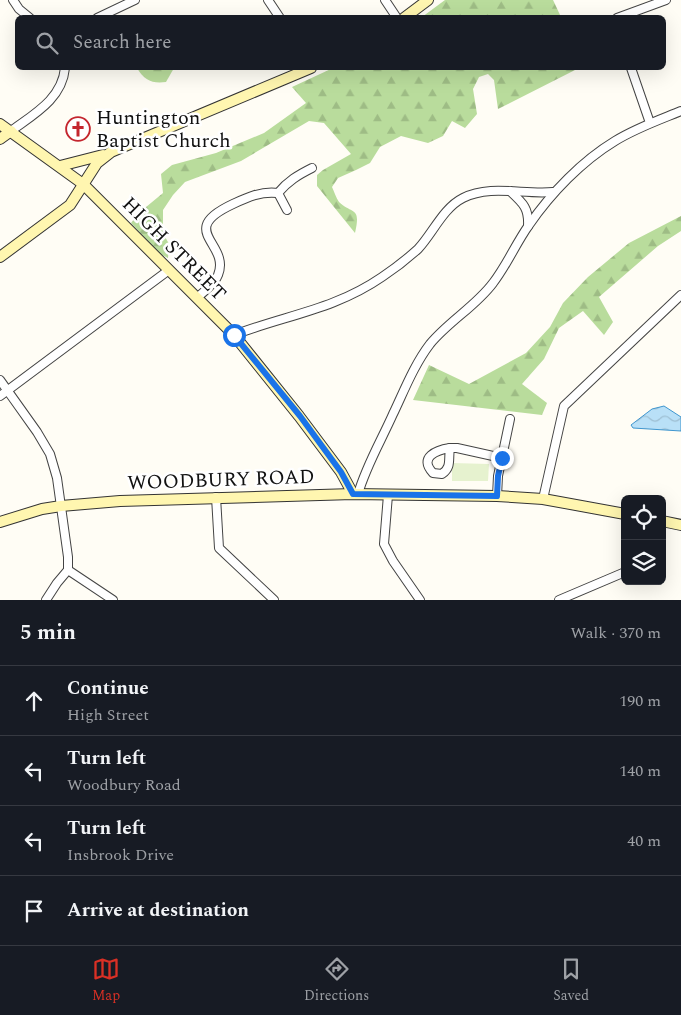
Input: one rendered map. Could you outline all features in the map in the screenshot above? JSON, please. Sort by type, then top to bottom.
[{"type":"main road","points":[[408,15],[428,0]]},
{"type":"main road","points":[[60,166],[77,163],[112,152],[306,70]]},
{"type":"main road","name":"HIGH STREET","points":[[0,124],[84,184],[234,335],[300,416],[356,494]]},
{"type":"main road","points":[[0,139],[11,131]]},
{"type":"main road","points":[[0,257],[70,205],[97,163],[112,152]]},
{"type":"main road","name":"WOODBURY ROAD","points":[[0,522],[42,509],[120,500],[356,494],[497,496],[543,499],[621,513]]},
{"type":"main road","points":[[666,523],[681,525]]},
{"type":"street","points":[[13,0],[26,15]]},
{"type":"street","points":[[104,15],[136,0]]},
{"type":"street","points":[[268,0],[278,15]]},
{"type":"street","points":[[385,0],[395,15]]},
{"type":"street","points":[[640,0],[642,8]]},
{"type":"street","points":[[624,15],[666,0]]},
{"type":"street","points":[[11,131],[49,103],[61,86],[65,70]]},
{"type":"street","points":[[632,70],[650,123]]},
{"type":"street","points":[[356,494],[378,443],[420,359],[430,344],[493,284],[528,226],[553,192],[594,154],[616,140],[650,123],[681,111]]},
{"type":"street","points":[[278,193],[295,176],[312,168]]},
{"type":"street","points":[[234,335],[318,309],[353,295],[381,278],[407,258],[423,243],[447,210],[461,198],[477,192],[510,191],[540,194],[553,192]]},
{"type":"street","points":[[510,191],[522,202],[528,214],[528,226]]},
{"type":"street","points":[[197,298],[218,275],[220,261],[206,235],[208,220],[218,211],[250,196],[265,192],[278,193]]},
{"type":"street","points":[[278,193],[287,210]]},
{"type":"street","points":[[0,396],[169,270]]},
{"type":"street","points":[[543,499],[564,406],[679,299]]},
{"type":"street","points":[[0,380],[37,432],[50,454],[57,478],[68,557],[68,570],[46,600]]},
{"type":"street","points":[[497,496],[498,476],[510,419]]},
{"type":"street","points":[[450,448],[502,458]]},
{"type":"street","points":[[388,495],[384,544],[393,561],[420,600]]},
{"type":"street","points":[[216,497],[219,548],[274,600]]},
{"type":"street","points":[[68,570],[113,600]]},
{"type":"street","points":[[558,600],[621,574]]},
{"type":"green space","points":[[445,0],[553,0],[560,15],[425,15]]},
{"type":"green space","points":[[138,70],[173,70],[166,82],[153,82],[143,76]]},
{"type":"green space","points":[[329,70],[575,70],[498,109],[494,80],[488,74],[479,77],[473,89],[477,114],[465,128],[452,121],[443,136],[428,143],[401,136],[380,147],[370,163],[338,178],[332,187],[339,202],[356,215],[355,233],[317,186],[317,175],[351,154],[324,123],[309,121],[241,161],[185,182],[163,210],[163,233],[169,244],[168,258],[160,254],[131,223],[140,212],[163,193],[161,174],[172,165],[216,153],[264,133],[306,103],[292,87]]},
{"type":"green space","points":[[681,216],[681,231],[658,246],[599,297],[613,322],[604,335],[583,311],[559,328],[544,359],[522,384],[547,403],[542,415],[413,400],[429,365],[469,384],[526,353],[550,327],[563,303],[588,277],[629,243]]},
{"type":"green space","points":[[452,463],[489,464],[488,481],[452,481]]},
{"type":"water","points":[[664,406],[681,417],[681,431],[633,428],[631,425],[652,409]]},
{"type":"place","name":"Huntington Baptist Church","points":[[78,129]]},
{"type":"route","points":[[234,335],[300,416],[341,472],[353,494],[497,496],[498,476],[502,458]]}]
